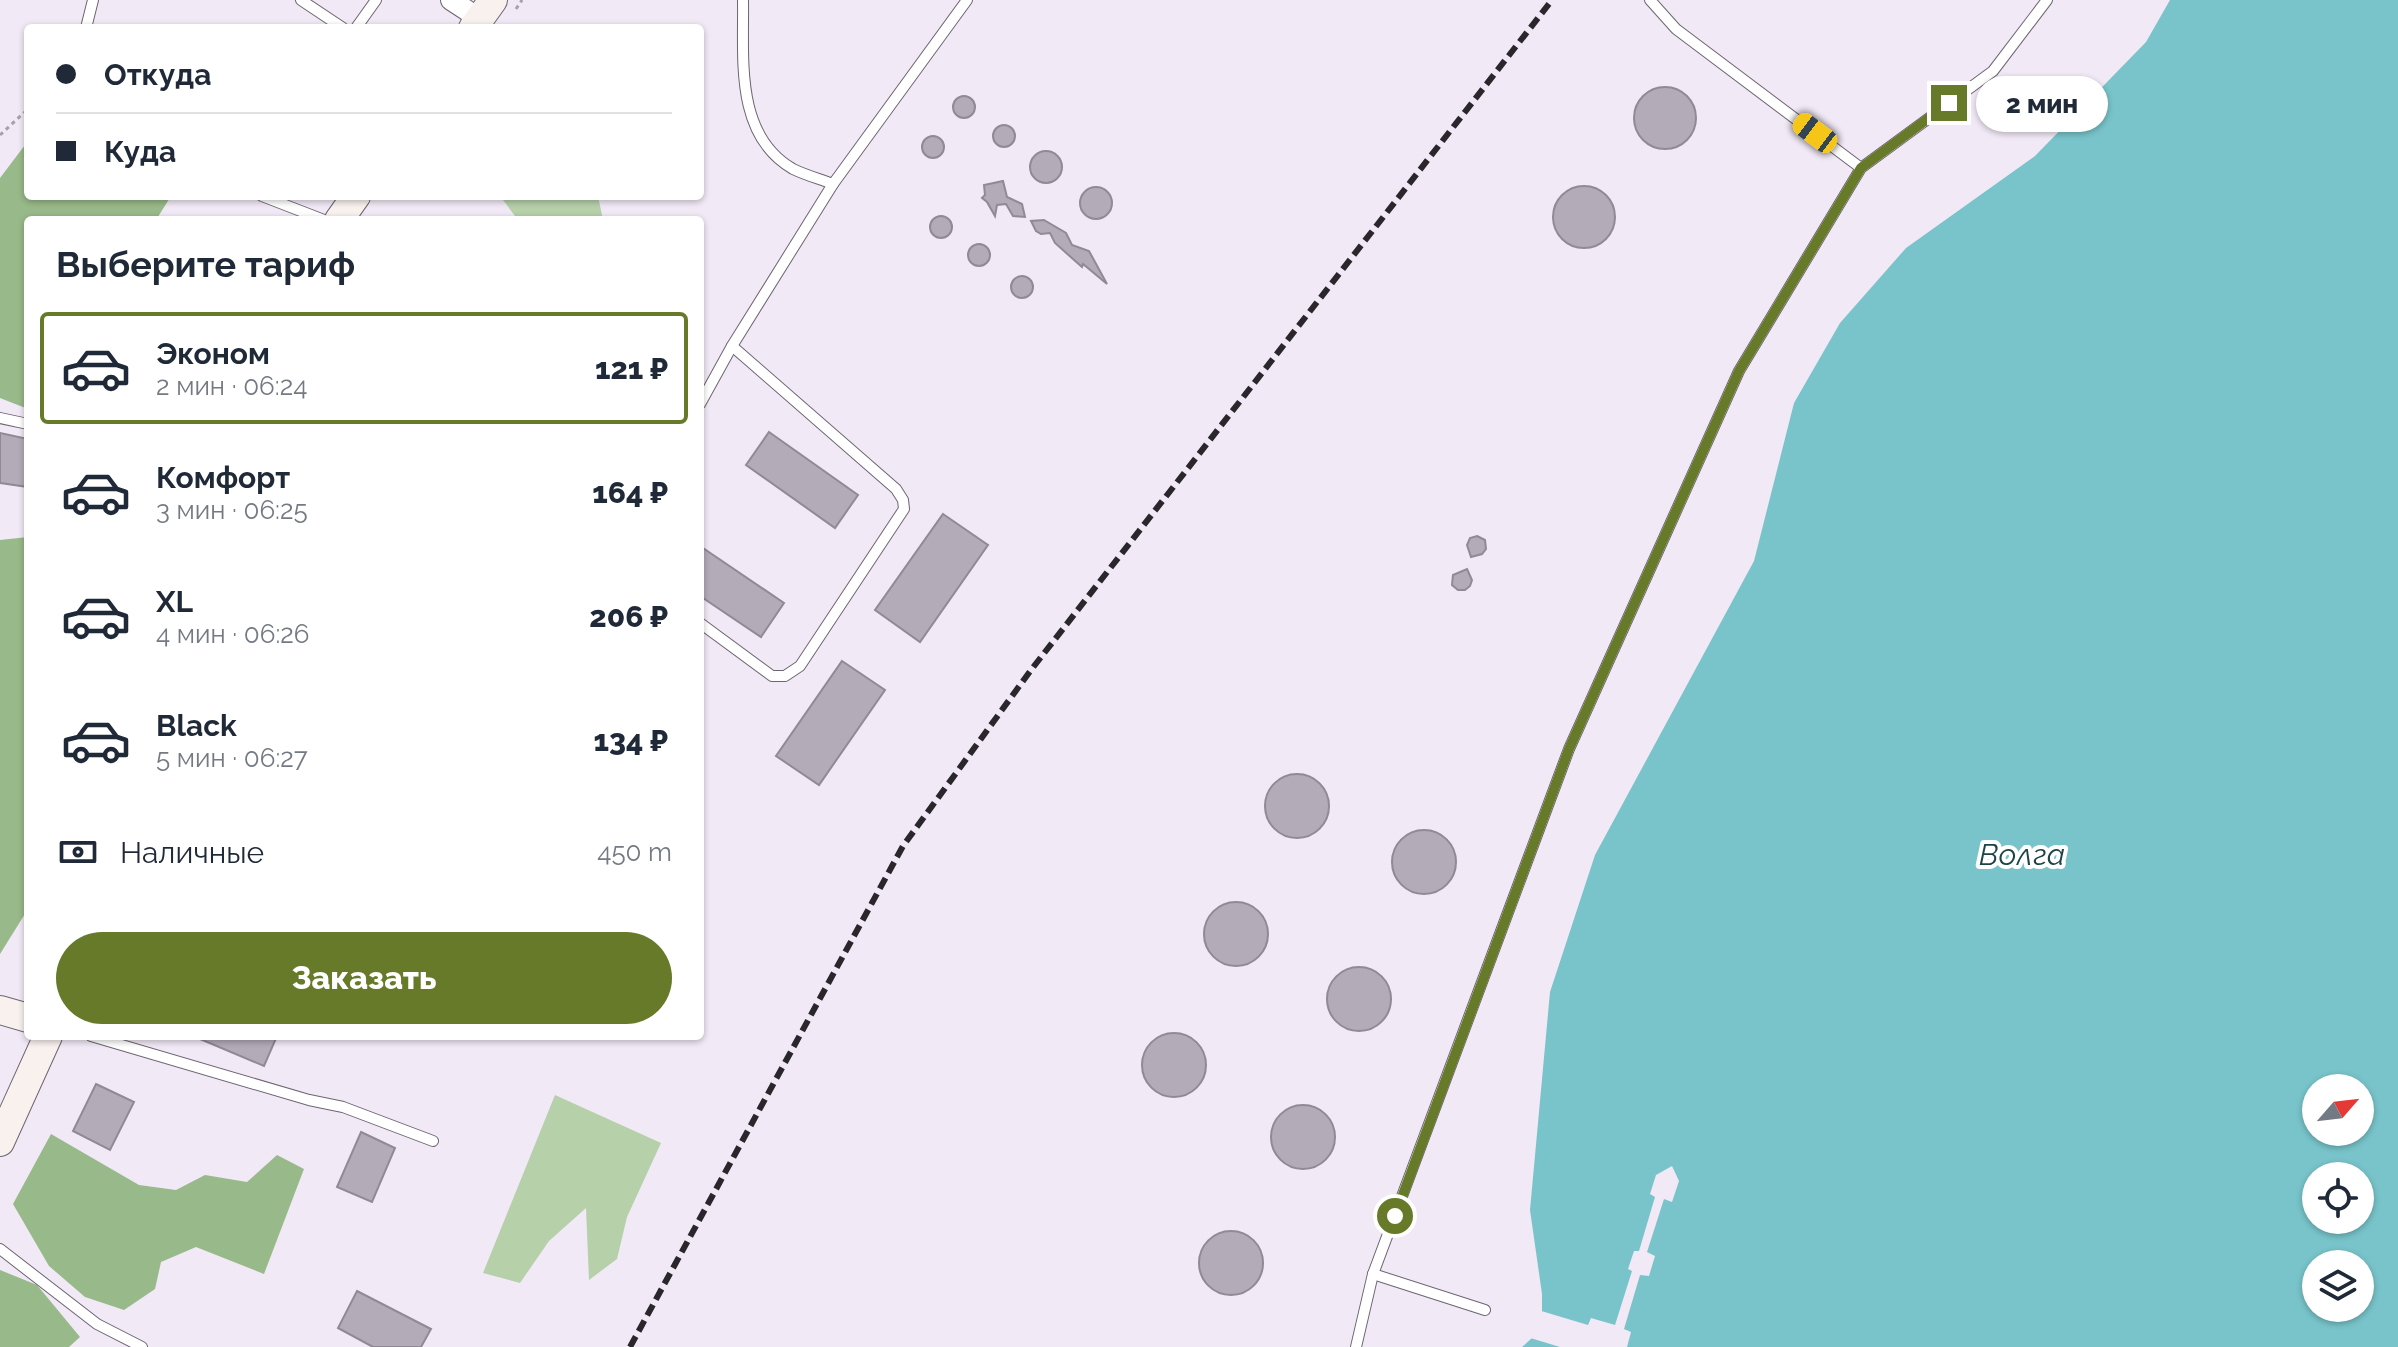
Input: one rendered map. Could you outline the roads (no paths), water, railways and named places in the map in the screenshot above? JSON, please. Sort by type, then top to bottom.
[{"type":"street","points":[[451,0],[482,16]]},
{"type":"street","points":[[0,1010],[24,1017]]},
{"type":"street","points":[[0,1142],[46,1040]]},
{"type":"lane","points":[[87,24],[93,0]]},
{"type":"lane","points":[[301,0],[337,24]]},
{"type":"lane","points":[[359,24],[376,0]]},
{"type":"lane","points":[[743,0],[744,80],[755,129],[774,155],[794,169],[833,184]]},
{"type":"lane","points":[[704,397],[833,184],[967,0]]},
{"type":"lane","points":[[1650,0],[1676,29],[1861,168]]},
{"type":"lane","points":[[1356,1347],[1373,1274],[1569,749],[1739,371],[1861,168],[1993,71],[2047,0]]},
{"type":"lane","points":[[272,200],[314,216]]},
{"type":"lane","points":[[704,626],[772,676],[785,676],[800,666],[904,509],[903,500],[896,489],[732,346]]},
{"type":"lane","points":[[0,418],[24,423]]},
{"type":"lane","points":[[105,1040],[309,1100],[343,1107],[433,1141]]},
{"type":"lane","points":[[0,1249],[97,1324],[142,1347]]},
{"type":"lane","points":[[1373,1274],[1485,1310]]},
{"type":"water","name":"Волга","points":[[2170,0],[2398,0],[2398,1347],[1522,1347],[1532,1338],[1542,1311],[1530,1210],[1550,992],[1595,855],[1754,561],[1794,403],[1840,323],[1906,248],[2035,156],[2146,42]]},
{"type":"railway","points":[[630,1347],[903,846],[1031,670],[1552,0]]}]
